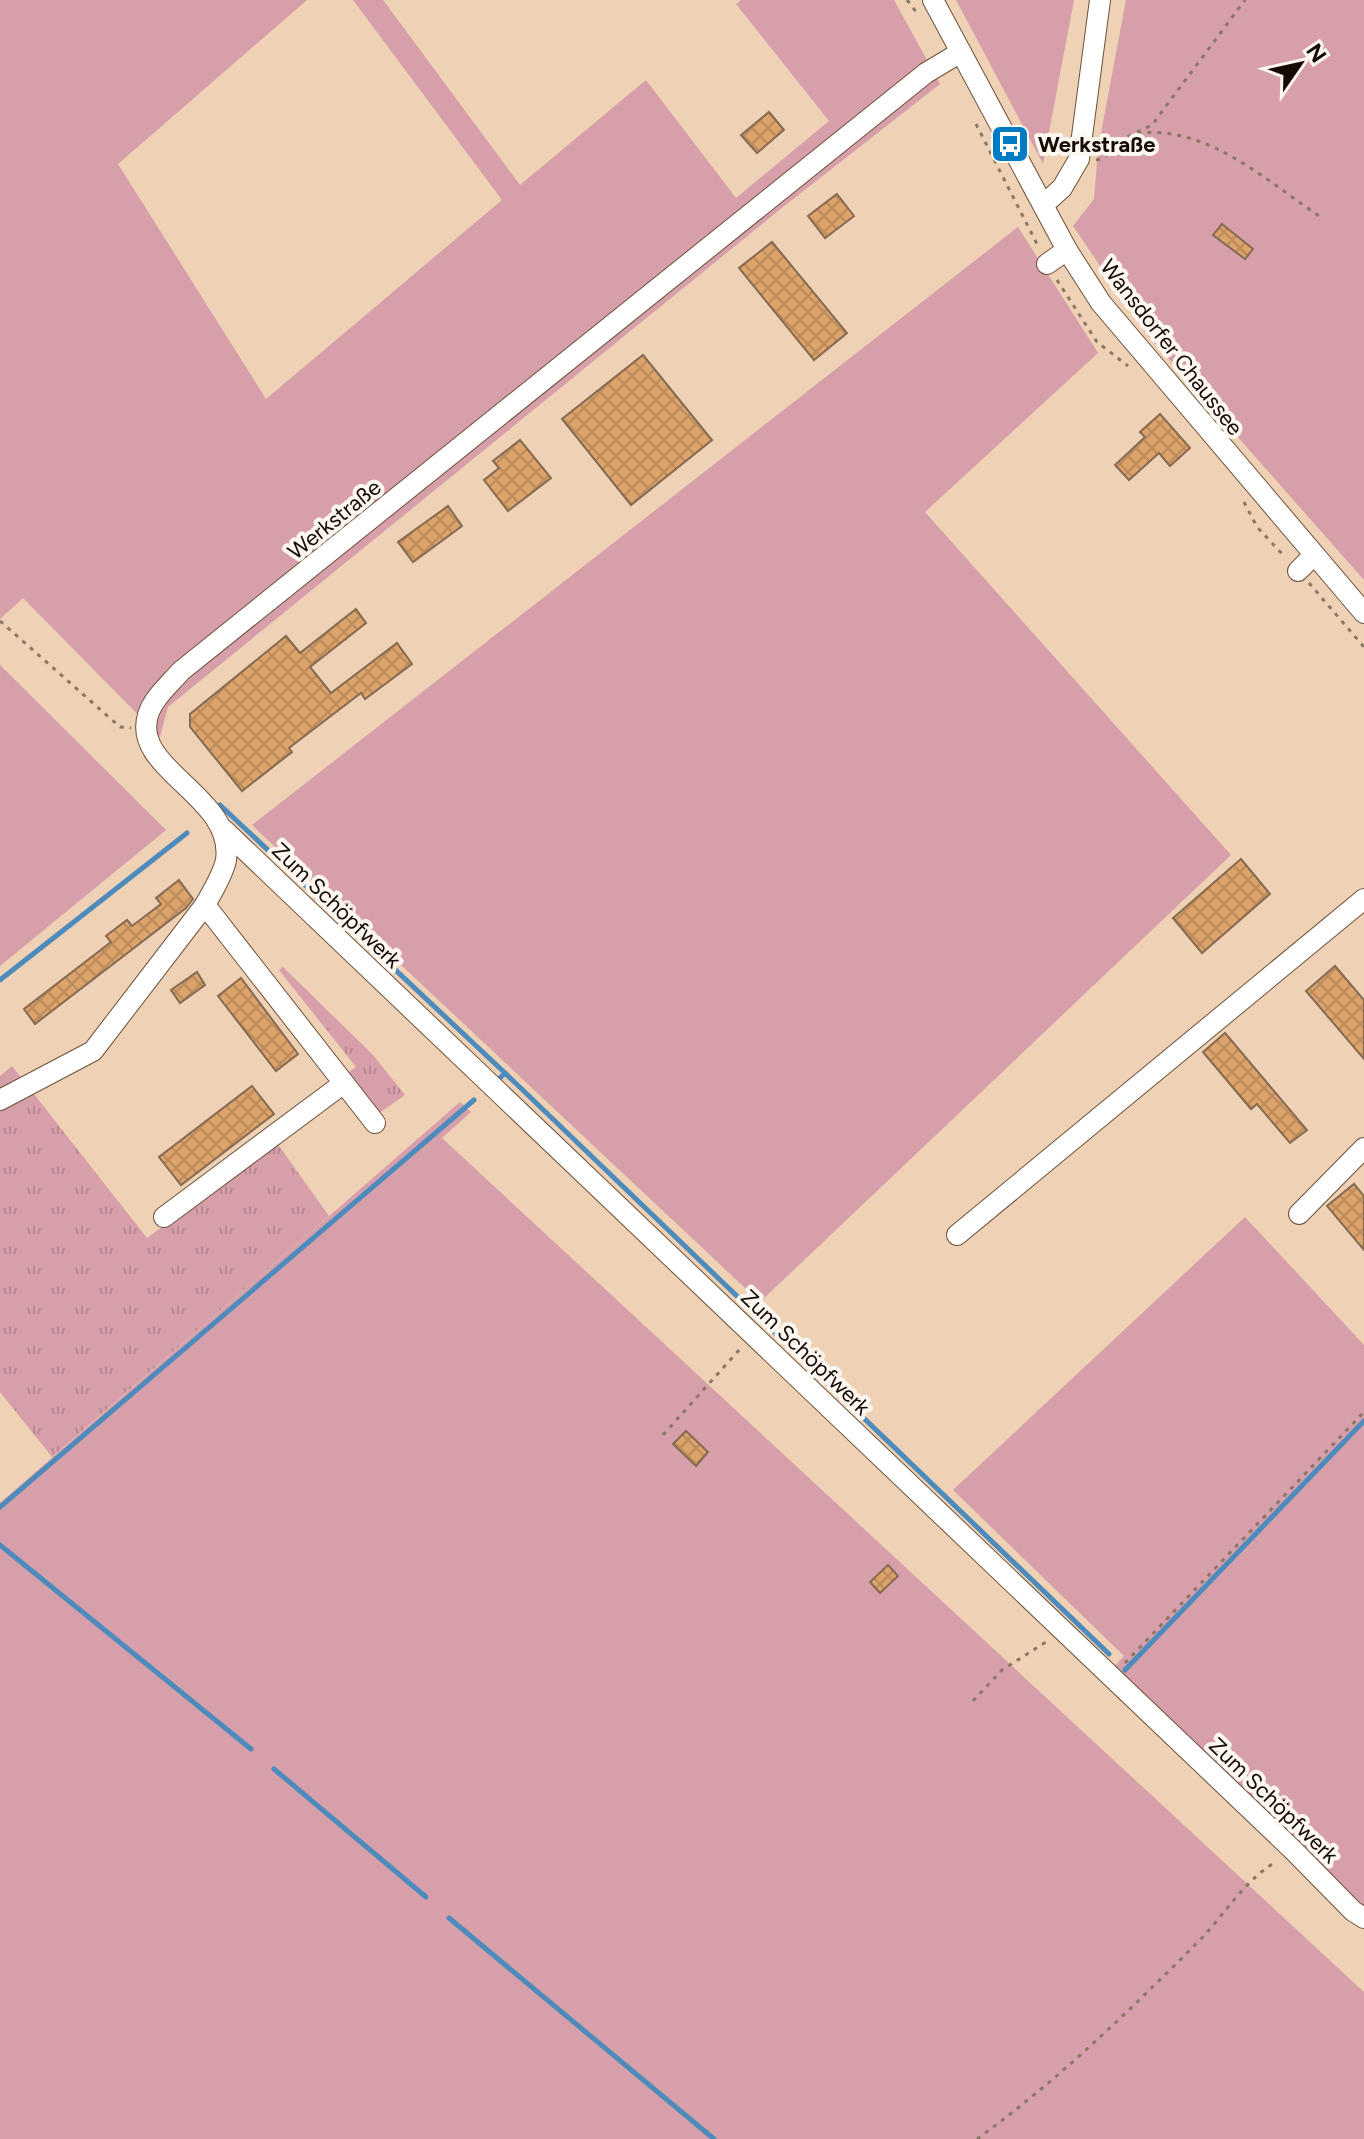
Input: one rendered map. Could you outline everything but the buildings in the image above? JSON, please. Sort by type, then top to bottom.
[{"type":"street","name":"Wansdorfer Chaussee","points":[[933,0],[1067,250],[1101,303],[1364,613]]},
{"type":"street","points":[[1043,205],[1062,188],[1079,159],[1100,0]]},
{"type":"street","name":"Werkstraße","points":[[146,730],[148,716],[157,698],[181,671],[926,73],[961,52]]},
{"type":"street","points":[[1047,264],[1067,250]]},
{"type":"street","points":[[1298,571],[1313,556]]},
{"type":"street","points":[[0,1100],[93,1051],[205,905],[226,861],[224,830],[208,806],[154,754],[146,730]]},
{"type":"street","name":"Zum Schöpfwerk","points":[[224,830],[1293,1850],[1360,1919]]},
{"type":"street","points":[[957,1235],[1364,899]]},
{"type":"street","points":[[205,905],[375,1123]]},
{"type":"street","points":[[164,1217],[344,1083]]},
{"type":"street","points":[[1299,1214],[1364,1148]]},
{"type":"path","points":[[1100,160],[1123,136],[1152,125],[1245,0]]},
{"type":"path","points":[[1133,134],[1196,138],[1322,218]]},
{"type":"path","points":[[1047,264],[1097,342],[1137,375]]},
{"type":"path","points":[[1242,497],[1257,527],[1364,647]]},
{"type":"path","points":[[0,621],[120,727],[146,730]]},
{"type":"path","points":[[663,1435],[753,1334]]},
{"type":"path","points":[[1111,1678],[1364,1412]]},
{"type":"path","points":[[973,1701],[1002,1670],[1047,1642],[1059,1628]]},
{"type":"path","points":[[977,2139],[1033,2098],[1199,1941],[1255,1874],[1293,1850]]},
{"type":"green space","points":[[0,0],[307,0],[118,164],[266,399],[502,200],[353,0],[383,0],[520,185],[646,80],[736,198],[829,121],[736,4],[741,0],[894,0],[940,84],[783,207],[168,707],[160,737],[23,598],[0,619]]},
{"type":"green space","points":[[956,0],[1074,0],[1043,164]]},
{"type":"green space","points":[[1126,0],[1364,0],[1364,580],[1145,332],[1073,226],[1094,199],[1098,149]]},
{"type":"green space","points":[[1018,227],[1098,353],[925,512],[1231,855],[760,1302],[252,825]]},
{"type":"green space","points":[[0,665],[166,830],[0,966]]},
{"type":"green space","points":[[283,967],[373,1055],[405,1095],[378,1114],[345,1075],[356,1067],[279,970]]},
{"type":"green space","points":[[12,1066],[147,1238],[277,1143],[329,1216],[52,1457],[0,1392],[0,1076]]},
{"type":"green space","points":[[460,1102],[471,1112],[442,1138],[1364,1992],[1364,2139],[0,2139],[0,1503]]},
{"type":"green space","points":[[1245,1217],[1364,1345],[1364,1906],[1112,1669],[1124,1656],[953,1490]]},
{"type":"waterway","points":[[220,805],[505,1073]]},
{"type":"waterway","points":[[0,980],[187,833]]},
{"type":"waterway","points":[[499,1079],[505,1073],[1109,1654]]},
{"type":"waterway","points":[[0,1507],[474,1100]]},
{"type":"waterway","points":[[1125,1670],[1364,1421]]},
{"type":"waterway","points":[[0,1545],[251,1749]]},
{"type":"waterway","points":[[274,1769],[426,1897]]},
{"type":"waterway","points":[[449,1918],[714,2139]]},
{"type":"place","name":"Werkstraße","points":[[1010,144]]}]
